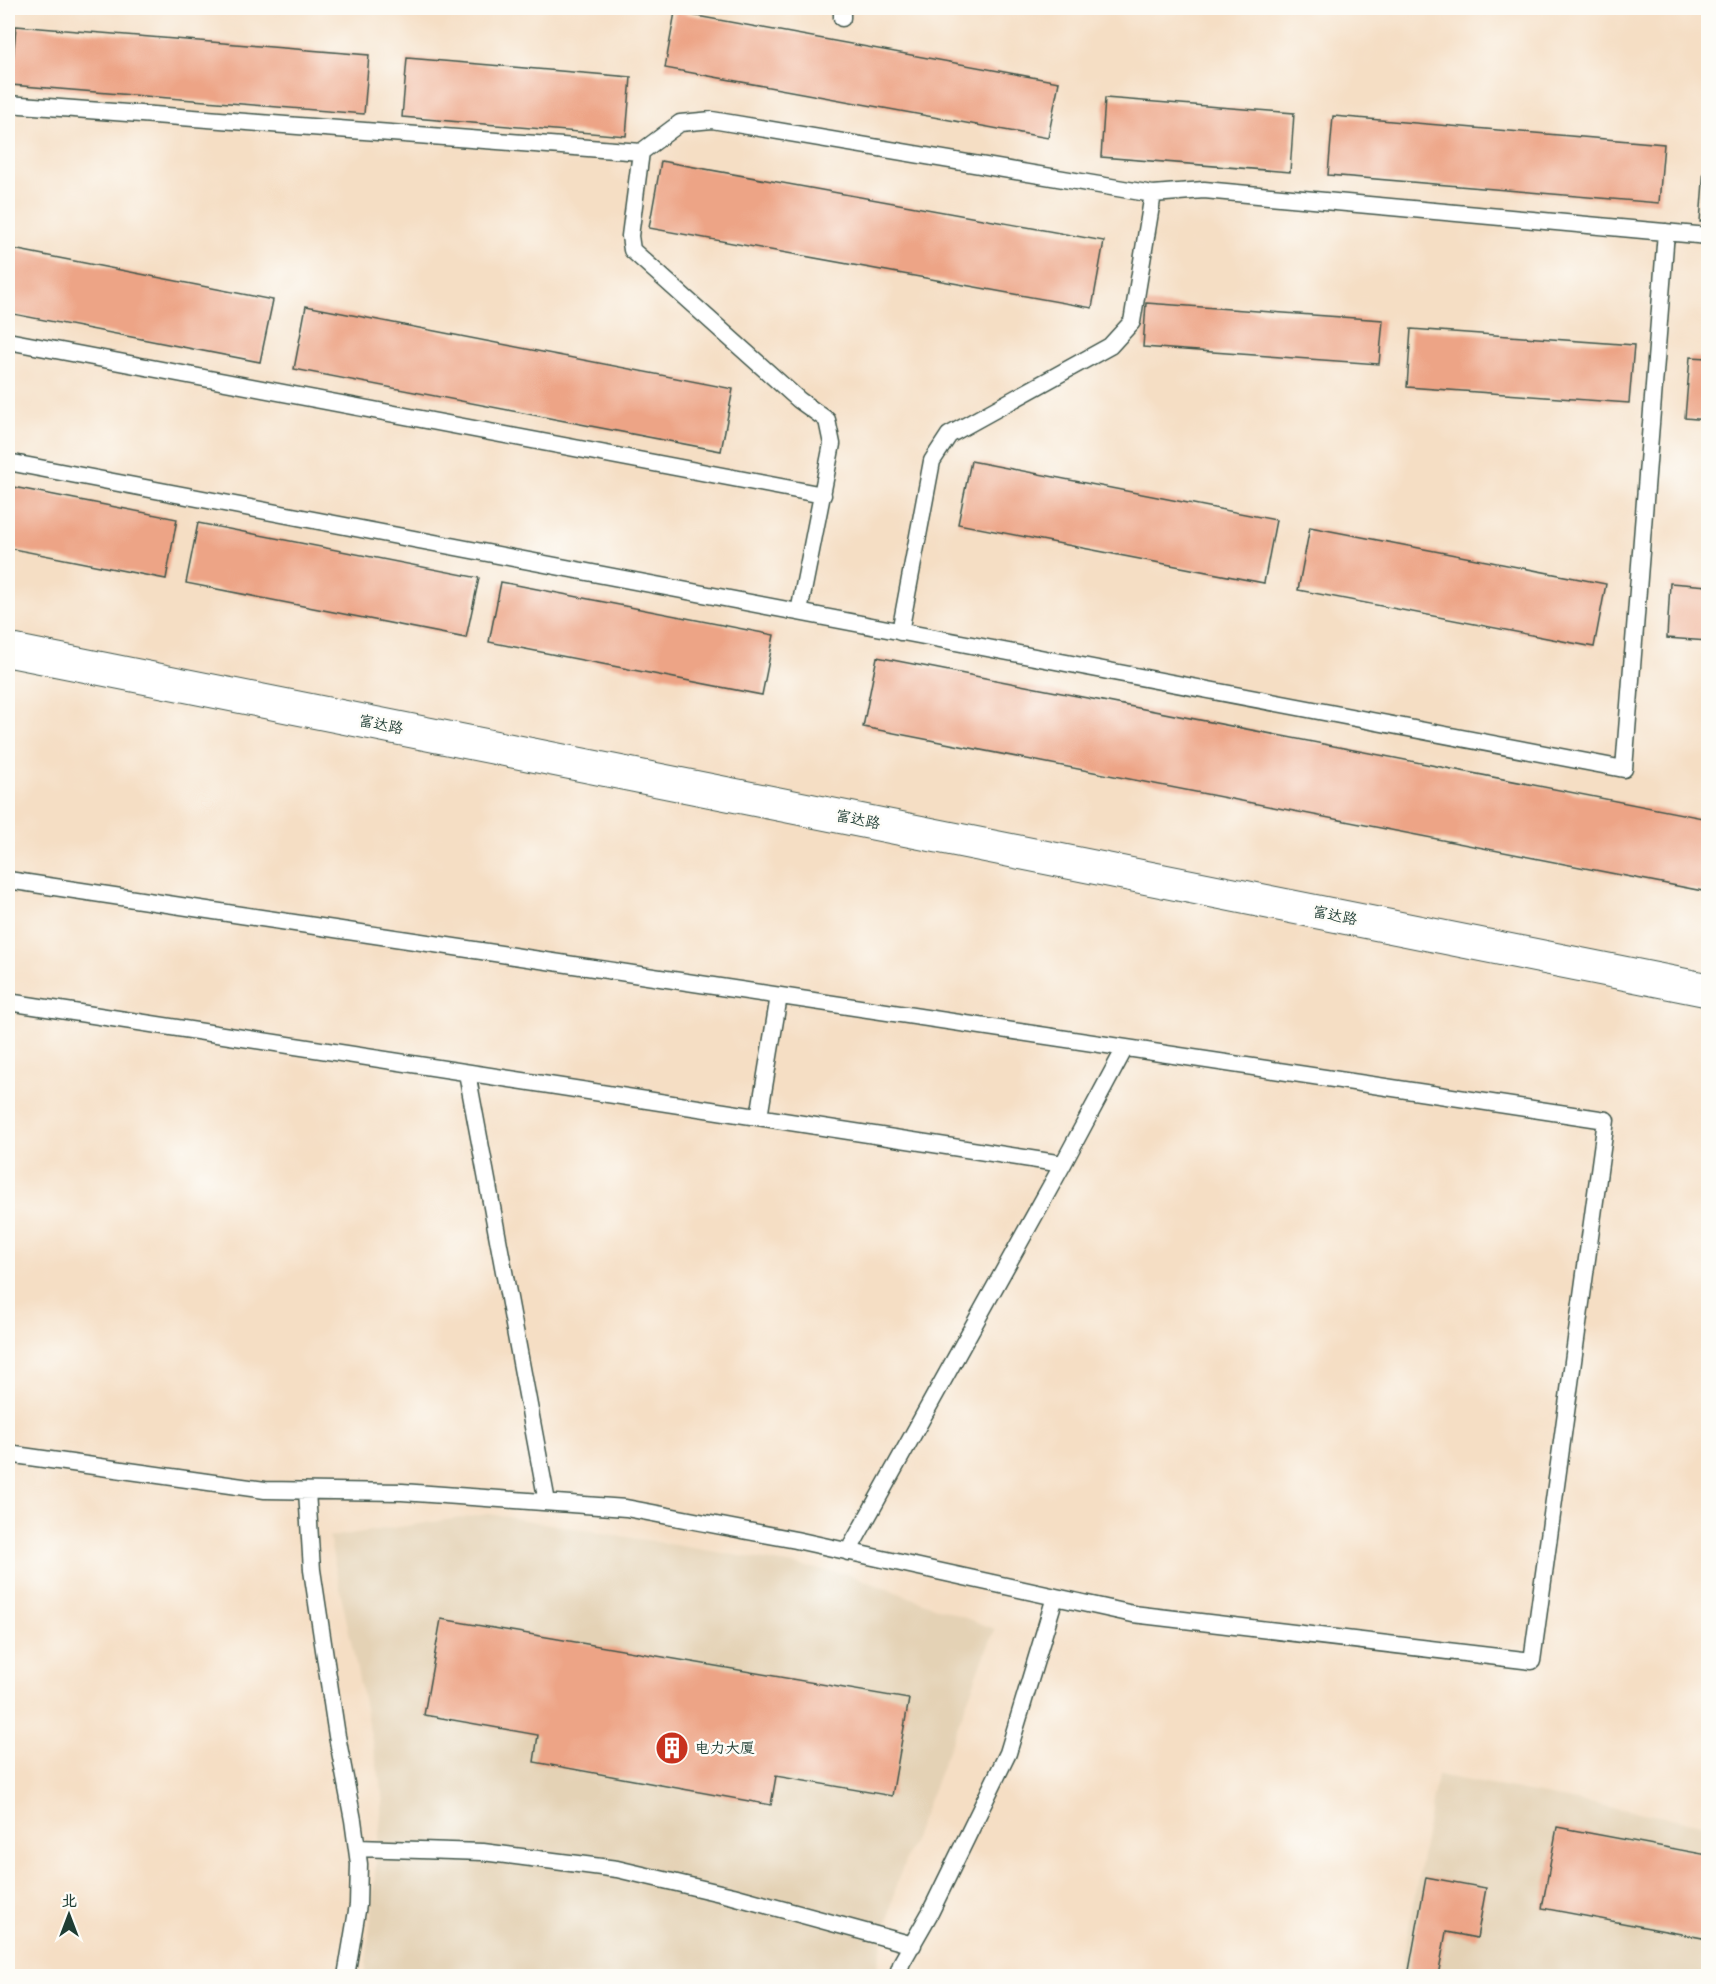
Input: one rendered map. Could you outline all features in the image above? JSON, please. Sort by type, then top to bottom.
[{"type":"street","name":"富达路","points":[[8,650],[1708,990]]},
{"type":"lane","points":[[8,104],[641,152],[680,123],[711,120],[1153,194],[1203,190],[1708,236]]},
{"type":"lane","points":[[641,152],[630,236],[632,250],[800,400],[826,420],[832,444],[800,612]]},
{"type":"lane","points":[[900,632],[932,461],[949,435],[1110,346],[1132,322],[1153,194]]},
{"type":"lane","points":[[8,462],[1624,769],[1666,231]]},
{"type":"lane","points":[[8,341],[823,495]]},
{"type":"lane","points":[[8,880],[1606,1120],[1532,1661],[1133,1614],[848,1551],[626,1508],[402,1492],[265,1490],[8,1454]]},
{"type":"lane","points":[[759,1117],[779,996]]},
{"type":"lane","points":[[8,1002],[1063,1164]]},
{"type":"lane","points":[[848,1551],[1125,1048]]},
{"type":"lane","points":[[467,1073],[547,1502]]},
{"type":"lane","points":[[307,1491],[312,1570],[359,1864],[358,1905],[346,1977]]},
{"type":"lane","points":[[897,1977],[902,1962],[930,1913],[1008,1753],[1055,1597]]},
{"type":"lane","points":[[357,1848],[483,1852],[617,1869],[733,1896],[913,1945]]},
{"type":"shaded area","points":[[489,1514],[848,1574],[995,1629],[897,1882],[875,1976],[365,1976],[383,1794],[329,1537]]},
{"type":"shaded area","points":[[1437,1775],[1708,1825],[1708,1976],[1400,1976]]},
{"type":"building","points":[[675,12],[1059,82],[1048,138],[665,68]]},
{"type":"building","points":[[16,26],[369,55],[364,114],[11,85]]},
{"type":"building","points":[[407,58],[631,77],[626,136],[402,117]]},
{"type":"building","points":[[1105,98],[1294,113],[1290,172],[1101,157]]},
{"type":"building","points":[[1333,116],[1664,144],[1659,203],[1328,175]]},
{"type":"building","points":[[661,161],[1104,241],[1092,308],[649,228]]},
{"type":"building","points":[[1704,168],[1708,168],[1708,222],[1700,222]]},
{"type":"building","points":[[8,248],[273,300],[260,362],[8,313]]},
{"type":"building","points":[[1146,303],[1383,320],[1379,364],[1143,347]]},
{"type":"building","points":[[306,306],[733,389],[721,451],[294,369]]},
{"type":"building","points":[[1411,329],[1634,345],[1629,403],[1407,387]]},
{"type":"building","points":[[1690,357],[1708,358],[1708,420],[1685,418]]},
{"type":"building","points":[[971,461],[1276,520],[1264,583],[958,524]]},
{"type":"building","points":[[8,486],[177,519],[166,579],[8,548]]},
{"type":"building","points":[[198,523],[479,578],[466,638],[186,583]]},
{"type":"building","points":[[1310,527],[1606,584],[1594,647],[1298,590]]},
{"type":"building","points":[[501,582],[774,635],[762,695],[489,642]]},
{"type":"building","points":[[1670,583],[1708,586],[1708,641],[1667,638]]},
{"type":"building","points":[[877,657],[1708,819],[1708,892],[863,727]]},
{"type":"building","points":[[441,1619],[909,1699],[892,1796],[776,1776],[771,1805],[534,1762],[538,1735],[424,1715]]},
{"type":"building","points":[[1557,1827],[1708,1855],[1708,1939],[1542,1908]]},
{"type":"building","points":[[1426,1877],[1486,1888],[1477,1938],[1446,1932],[1438,1976],[1408,1976]]},
{"type":"place","name":"电力大厦","points":[[672,1748]]}]
